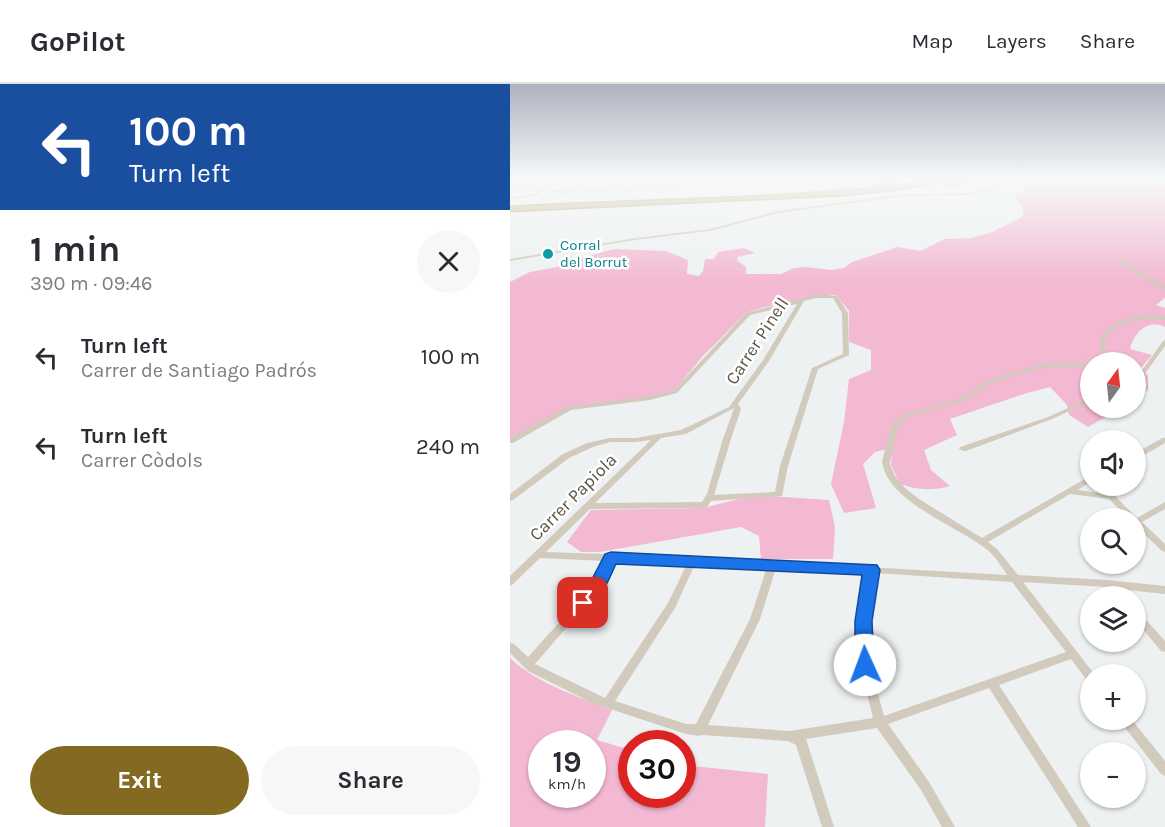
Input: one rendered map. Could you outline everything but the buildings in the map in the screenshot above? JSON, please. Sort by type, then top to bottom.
[{"type":"street","points":[[510,260],[635,239],[711,230],[772,214]]},
{"type":"street","points":[[1119,260],[1165,289]]},
{"type":"street","points":[[510,441],[569,408],[650,398],[675,392],[748,314],[803,299],[835,297],[839,301],[845,313],[846,355],[815,369],[784,466],[779,494],[706,501],[589,506]]},
{"type":"street","name":"Carrer Pinell","points":[[510,498],[566,456],[590,445],[610,440],[636,440],[682,432],[731,408],[766,361],[803,299]]},
{"type":"street","points":[[1102,352],[1102,342],[1110,329],[1134,319],[1165,318]]},
{"type":"street","points":[[1146,365],[1165,342]]},
{"type":"street","points":[[1080,365],[1047,365],[1015,373],[988,383],[961,400],[908,415],[896,423],[885,462],[894,480],[912,498],[982,541],[994,551],[1081,664]]},
{"type":"street","points":[[706,501],[738,409],[734,403]]},
{"type":"street","points":[[963,449],[1050,418],[1080,403]]},
{"type":"street","name":"Carrer Papiola","points":[[510,582],[659,435]]},
{"type":"street","points":[[1146,450],[1165,440]]},
{"type":"street","points":[[982,541],[1080,485]]},
{"type":"street","points":[[1069,491],[1111,497],[1123,508]]},
{"type":"street","points":[[1146,516],[1165,505]]},
{"type":"street","points":[[1146,529],[1165,549]]},
{"type":"street","points":[[539,555],[773,564],[1108,584],[1165,590]]},
{"type":"street","points":[[528,664],[596,587],[611,558]]},
{"type":"street","points":[[607,704],[672,605],[693,560]]},
{"type":"street","points":[[699,731],[755,619],[773,564]]},
{"type":"street","points":[[871,570],[864,621],[865,665],[880,722],[925,786],[949,827]]},
{"type":"street","points":[[1146,626],[1165,648]]},
{"type":"street","points":[[510,647],[532,668],[607,704],[686,729],[790,736],[880,722],[1073,654]]},
{"type":"street","points":[[991,682],[1085,827]]},
{"type":"street","points":[[1133,730],[1165,770]]},
{"type":"street","points":[[790,736],[801,741],[828,827]]},
{"type":"shaded area","points":[[1023,214],[1165,214],[1165,298],[1156,305],[1165,308],[1165,327],[1153,324],[1138,333],[1130,349],[1141,352],[1080,352],[1080,418],[1104,418],[1088,427],[1069,415],[1067,405],[1050,387],[950,419],[957,435],[924,450],[931,470],[950,486],[925,489],[900,484],[891,465],[892,448],[875,452],[863,464],[876,508],[844,513],[831,484],[844,422],[849,379],[871,370],[871,350],[849,342],[849,311],[836,295],[817,295],[746,313],[702,357],[674,391],[648,397],[569,407],[510,438],[510,282],[530,272],[557,267],[573,260],[614,249],[666,251],[688,260],[687,274],[699,276],[703,271],[705,259],[714,259],[718,252],[744,248],[755,253],[737,257],[738,261],[746,267],[746,274],[781,274],[794,268],[805,267],[832,270],[844,268],[852,262],[898,247],[920,251],[945,239],[971,238],[992,232],[1022,217]]},
{"type":"shaded area","points":[[1146,353],[1152,355],[1146,362]]},
{"type":"shaded area","points":[[1146,374],[1148,376],[1146,392]]},
{"type":"shaded area","points":[[770,496],[829,500],[835,527],[833,559],[761,559],[759,536],[741,527],[600,552],[581,552],[567,542],[591,510],[703,508],[739,499]]},
{"type":"shaded area","points":[[510,658],[545,682],[612,710],[602,730],[528,730],[528,808],[606,808],[606,743],[618,746],[618,808],[696,808],[696,766],[768,774],[765,827],[510,827]]},
{"type":"place","name":"Corral del Borrut","points":[[548,254]]},
{"type":"route","points":[[583,603],[596,587],[611,558],[654,558],[871,570],[864,621],[865,665]]}]
